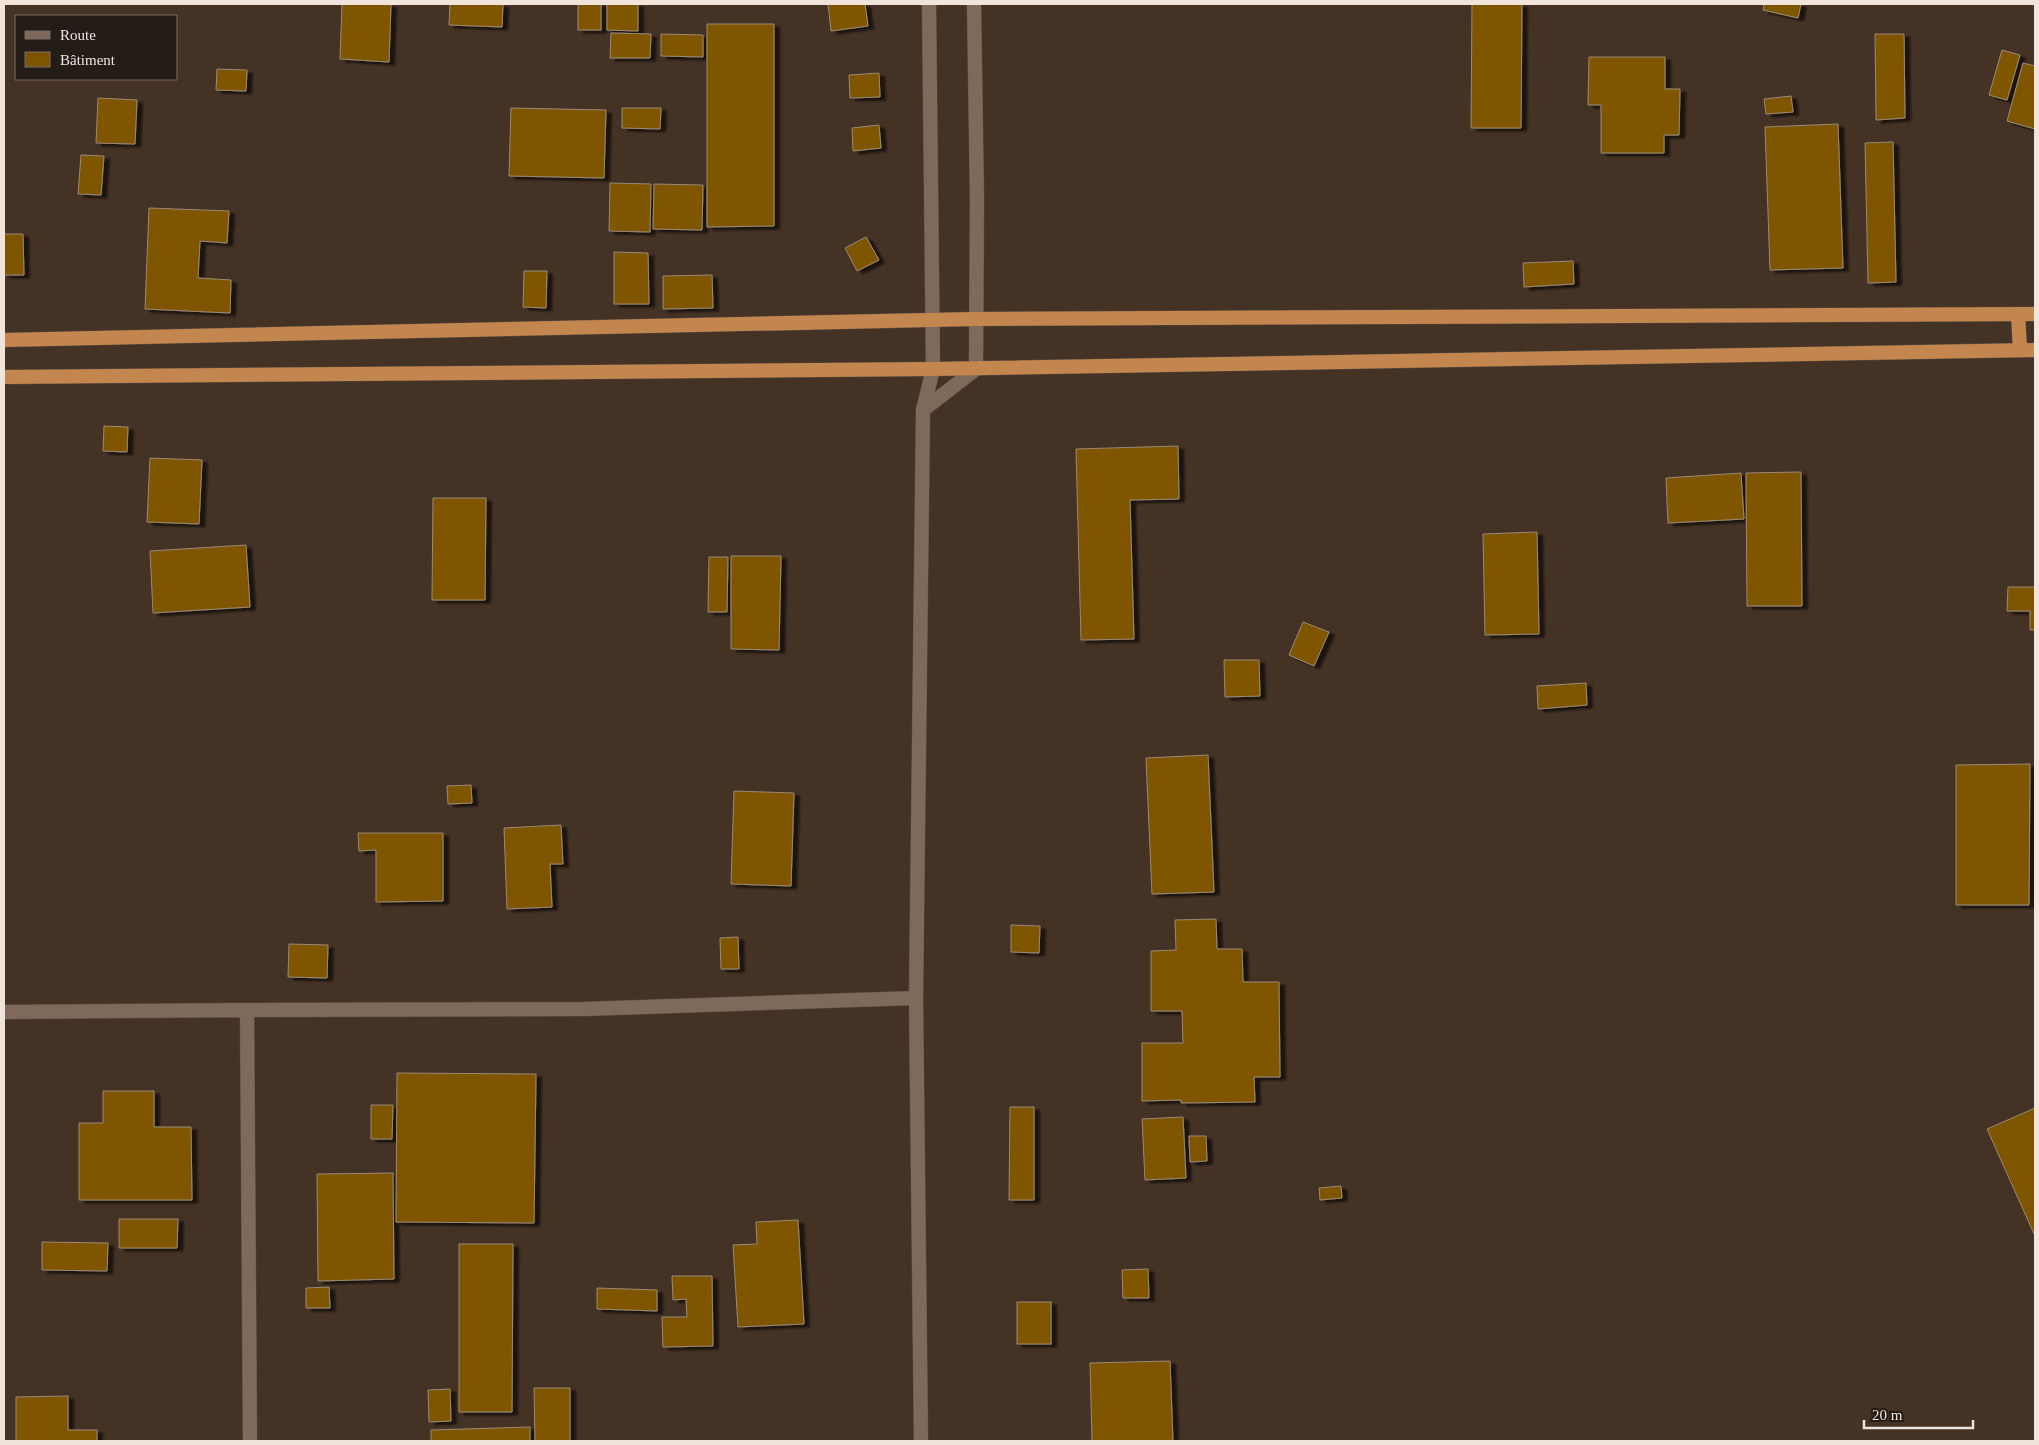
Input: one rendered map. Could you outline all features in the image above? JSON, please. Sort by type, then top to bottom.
[{"type":"highway","points":[[2018,314],[2020,350]]},
{"type":"highway","points":[[4,340],[933,319],[2035,314]]},
{"type":"highway","points":[[4,377],[976,369],[2035,350]]},
{"type":"street","points":[[921,1441],[916,998],[923,410],[933,369],[929,4]]},
{"type":"street","points":[[923,410],[976,369],[977,200],[974,4]]},
{"type":"street","points":[[4,1012],[584,1009],[916,998]]},
{"type":"street","points":[[247,1010],[250,1441]]},
{"type":"building","points":[[342,4],[391,4],[389,62],[340,59]]},
{"type":"building","points":[[450,4],[503,4],[502,27],[449,25]]},
{"type":"building","points":[[578,4],[601,4],[601,30],[578,30]]},
{"type":"building","points":[[607,4],[638,4],[638,31],[607,30]]},
{"type":"building","points":[[828,4],[865,4],[868,26],[831,31]]},
{"type":"building","points":[[1472,4],[1522,4],[1521,128],[1471,128]]},
{"type":"building","points":[[1764,4],[1801,4],[1798,18],[1763,10]]},
{"type":"building","points":[[707,24],[774,24],[774,226],[707,227]]},
{"type":"building","points":[[611,33],[651,34],[650,58],[610,58]]},
{"type":"building","points":[[661,34],[703,35],[703,57],[661,56]]},
{"type":"building","points":[[1875,34],[1904,34],[1905,118],[1876,120]]},
{"type":"building","points":[[2002,50],[2020,55],[2007,100],[1989,95]]},
{"type":"building","points":[[1589,57],[1665,57],[1665,89],[1680,89],[1679,135],[1664,135],[1664,153],[1601,153],[1601,105],[1588,105]]},
{"type":"building","points":[[2023,63],[2035,66],[2035,129],[2007,121]]},
{"type":"building","points":[[217,69],[247,70],[246,91],[216,90]]},
{"type":"building","points":[[879,73],[880,97],[850,98],[849,75]]},
{"type":"building","points":[[1791,96],[1793,112],[1766,114],[1764,99]]},
{"type":"building","points":[[98,98],[137,100],[135,144],[96,143]]},
{"type":"building","points":[[511,108],[606,110],[604,178],[509,176]]},
{"type":"building","points":[[622,108],[661,108],[660,129],[622,128]]},
{"type":"building","points":[[1838,124],[1843,268],[1770,270],[1765,127]]},
{"type":"building","points":[[879,125],[881,148],[853,151],[852,128]]},
{"type":"building","points":[[1893,142],[1896,282],[1868,283],[1865,143]]},
{"type":"building","points":[[81,155],[104,156],[101,195],[78,194]]},
{"type":"building","points":[[610,183],[651,184],[650,232],[609,231]]},
{"type":"building","points":[[654,184],[703,185],[702,230],[653,229]]},
{"type":"building","points":[[149,208],[229,211],[227,243],[200,241],[198,278],[231,280],[230,313],[145,309]]},
{"type":"building","points":[[4,234],[23,234],[24,275],[4,275]]},
{"type":"building","points":[[866,237],[879,260],[857,271],[845,248]]},
{"type":"building","points":[[614,252],[648,253],[649,304],[614,304]]},
{"type":"building","points":[[1573,261],[1574,284],[1524,287],[1523,263]]},
{"type":"building","points":[[524,271],[547,271],[546,308],[523,307]]},
{"type":"building","points":[[712,275],[713,308],[663,309],[663,276]]},
{"type":"building","points":[[104,426],[128,427],[127,452],[103,451]]},
{"type":"building","points":[[1178,446],[1179,499],[1130,500],[1134,639],[1081,640],[1076,449]]},
{"type":"building","points":[[150,458],[202,460],[199,524],[147,522]]},
{"type":"building","points":[[1801,472],[1802,606],[1747,606],[1746,473]]},
{"type":"building","points":[[1741,473],[1744,519],[1668,523],[1666,478]]},
{"type":"building","points":[[433,498],[486,498],[485,600],[432,600]]},
{"type":"building","points":[[1537,532],[1539,634],[1485,635],[1483,534]]},
{"type":"building","points":[[246,545],[250,607],[153,613],[150,551]]},
{"type":"building","points":[[731,556],[781,556],[779,650],[731,649]]},
{"type":"building","points":[[709,557],[728,557],[727,612],[708,612]]},
{"type":"building","points":[[2008,587],[2035,587],[2035,630],[2030,630],[2030,611],[2007,611]]},
{"type":"building","points":[[1303,622],[1329,632],[1314,666],[1289,655]]},
{"type":"building","points":[[1224,660],[1259,660],[1260,696],[1225,697]]},
{"type":"building","points":[[1586,683],[1587,705],[1538,709],[1537,686]]},
{"type":"building","points":[[1208,755],[1214,892],[1152,894],[1146,758]]},
{"type":"building","points":[[2030,764],[2029,905],[1956,905],[1956,765]]},
{"type":"building","points":[[471,785],[472,803],[448,804],[447,786]]},
{"type":"building","points":[[734,791],[794,793],[791,886],[731,884]]},
{"type":"building","points":[[561,825],[563,864],[550,864],[552,907],[507,909],[504,828]]},
{"type":"building","points":[[358,833],[443,833],[443,901],[376,902],[376,850],[359,851]]},
{"type":"building","points":[[1216,919],[1217,949],[1242,949],[1243,982],[1279,982],[1280,1077],[1254,1077],[1255,1102],[1181,1103],[1181,1100],[1142,1101],[1142,1043],[1183,1043],[1182,1011],[1151,1011],[1151,951],[1176,950],[1175,920]]},
{"type":"building","points":[[1011,925],[1040,926],[1039,953],[1011,952]]},
{"type":"building","points":[[738,937],[739,969],[721,969],[720,938]]},
{"type":"building","points":[[289,944],[328,945],[327,978],[288,977]]},
{"type":"building","points":[[397,1073],[536,1074],[534,1223],[396,1222]]},
{"type":"building","points":[[103,1091],[154,1091],[154,1127],[191,1127],[192,1200],[79,1200],[79,1123],[103,1123]]},
{"type":"building","points":[[371,1105],[393,1105],[392,1139],[371,1139]]},
{"type":"building","points":[[1010,1107],[1034,1107],[1034,1200],[1009,1200]]},
{"type":"building","points":[[2035,1108],[2035,1236],[1987,1129]]},
{"type":"building","points":[[1183,1117],[1186,1178],[1145,1180],[1142,1119]]},
{"type":"building","points":[[1189,1136],[1206,1136],[1207,1161],[1190,1162]]},
{"type":"building","points":[[393,1173],[394,1279],[318,1281],[317,1174]]},
{"type":"building","points":[[1341,1186],[1342,1198],[1320,1200],[1319,1188]]},
{"type":"building","points":[[119,1219],[178,1219],[177,1248],[119,1248]]},
{"type":"building","points":[[798,1220],[804,1324],[738,1327],[733,1245],[757,1244],[756,1222]]},
{"type":"building","points":[[42,1242],[108,1243],[107,1271],[42,1270]]},
{"type":"building","points":[[459,1244],[513,1244],[512,1412],[459,1412]]},
{"type":"building","points":[[1148,1269],[1149,1298],[1123,1298],[1122,1270]]},
{"type":"building","points":[[672,1276],[712,1276],[713,1346],[663,1347],[662,1317],[687,1317],[686,1299],[673,1300]]},
{"type":"building","points":[[329,1287],[330,1308],[306,1308],[306,1288]]},
{"type":"building","points":[[597,1288],[657,1290],[657,1311],[597,1309]]},
{"type":"building","points":[[1017,1302],[1051,1302],[1051,1344],[1017,1344]]},
{"type":"building","points":[[1170,1361],[1173,1441],[1092,1441],[1090,1363]]},
{"type":"building","points":[[534,1388],[570,1388],[570,1441],[535,1441]]},
{"type":"building","points":[[450,1389],[451,1421],[429,1422],[428,1390]]},
{"type":"building","points":[[68,1396],[68,1430],[97,1430],[97,1441],[16,1441],[16,1397]]},
{"type":"building","points":[[530,1427],[530,1441],[431,1441],[431,1430]]}]
